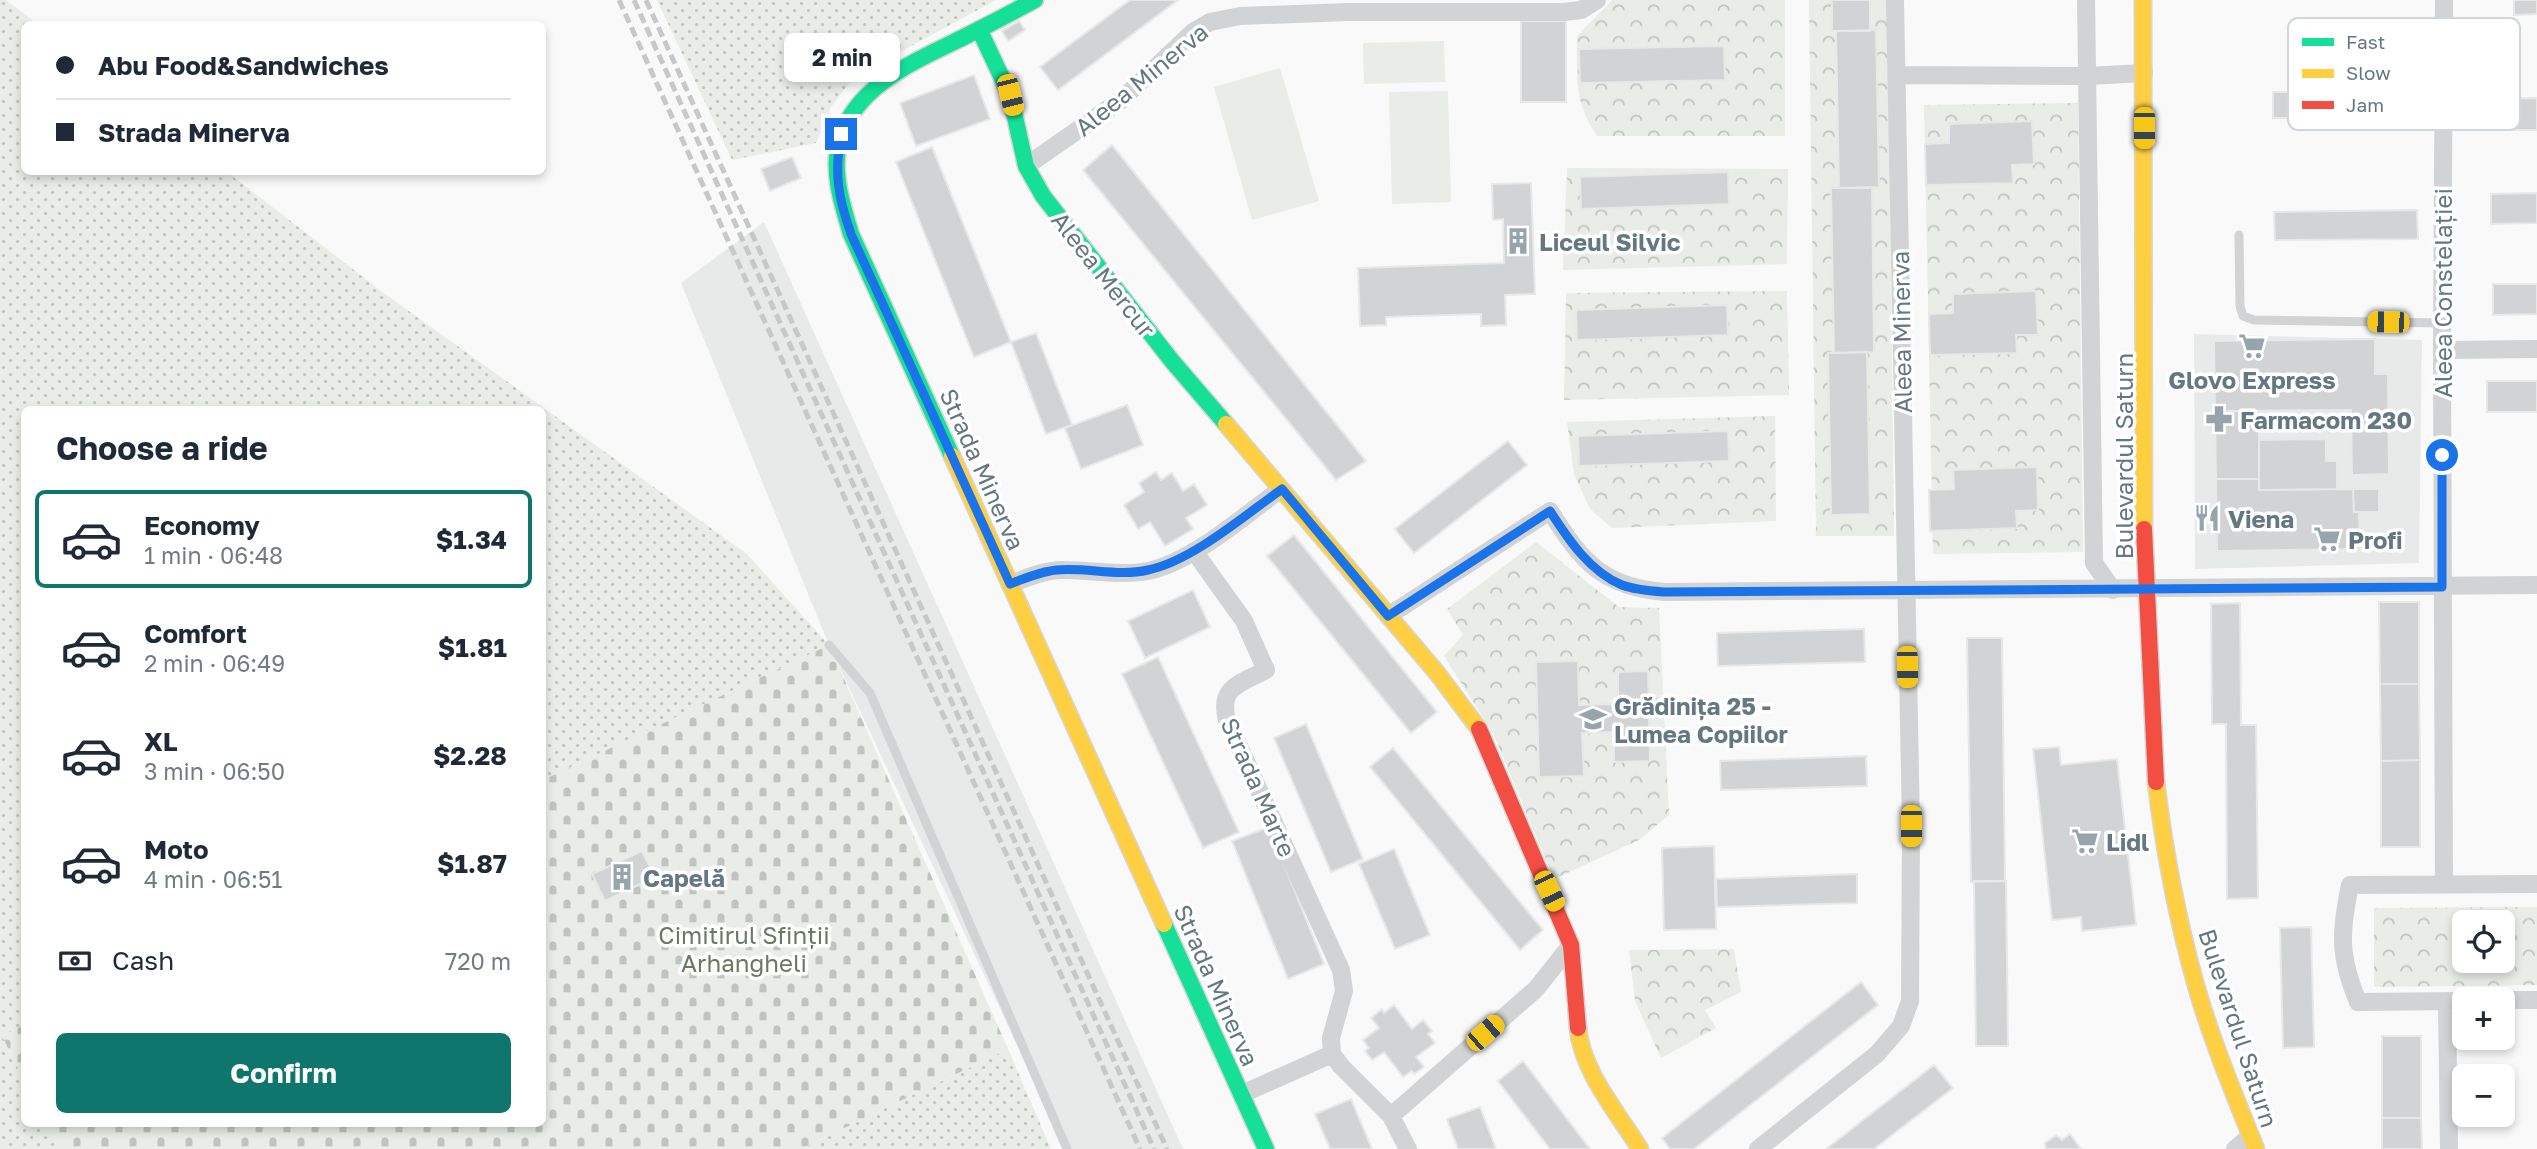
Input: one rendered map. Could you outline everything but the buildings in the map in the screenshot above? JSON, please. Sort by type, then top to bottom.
[{"type":"street","name":"Strada Minerva","points":[[1035,0],[1016,4],[979,29],[886,78],[866,96],[841,134],[836,179],[851,234],[1266,1149]]},
{"type":"street","name":"Aleea Minerva","points":[[1026,166],[1121,100],[1193,32],[1210,22],[1240,16],[1348,12],[1563,12],[1581,10],[1597,0]]},
{"type":"street","name":"Aleea Minerva","points":[[1895,0],[1905,590]]},
{"type":"street","points":[[2086,0],[2094,563],[2113,590]]},
{"type":"street","name":"Bulevardul Saturn","points":[[2143,0],[2146,589],[2156,783],[2166,853],[2195,982],[2253,1143]]},
{"type":"street","name":"Aleea Constelației","points":[[2444,0],[2444,18]]},
{"type":"street","name":"Aleea Mercur","points":[[979,29],[1010,95],[1026,166],[1043,195],[1172,361],[1437,673],[1482,733],[1571,945],[1579,1034],[1586,1056],[1596,1078],[1640,1149]]},
{"type":"street","points":[[1897,75],[2088,76],[2144,73]]},
{"type":"street","name":"Aleea Constelației","points":[[2443,130],[2444,884]]},
{"type":"street","points":[[2442,350],[2537,349]]},
{"type":"street","points":[[1010,584],[1059,570],[1147,571],[1170,564],[1194,551],[1282,489]]},
{"type":"street","points":[[1388,616],[1550,511],[1565,536],[1604,576],[1640,590],[1665,592],[2537,585]]},
{"type":"street","name":"Strada Marte","points":[[1194,551],[1244,621],[1266,670],[1233,688],[1226,695],[1224,708],[1227,720],[1340,970],[1344,991],[1331,1038],[1332,1054]]},
{"type":"street","points":[[1759,1149],[1877,1055],[1901,1026],[1910,1002],[1911,826],[1905,590]]},
{"type":"street","points":[[2452,1001],[2358,1002],[2347,976],[2342,946],[2343,916],[2350,885],[2537,884]]},
{"type":"street","points":[[1391,1116],[1536,989],[1571,945]]},
{"type":"street","points":[[2515,1000],[2537,1000]]},
{"type":"street","points":[[2449,1149],[2454,1050]]},
{"type":"street","points":[[1241,1094],[1332,1054],[1340,1066],[1391,1116],[1408,1149]]},
{"type":"street","points":[[2235,1149],[2253,1143]]},
{"type":"lane","points":[[2239,235],[2240,306],[2243,316],[2254,320],[2442,323]]},
{"type":"lane","points":[[829,645],[870,693],[1067,1149]]},
{"type":"shaded area","points":[[764,222],[1183,1149],[1066,1149],[829,645],[681,283]]},
{"type":"shaded area","points":[[2194,334],[2422,340],[2419,563],[2195,569]]},
{"type":"green space","points":[[0,0],[6,0],[33,21],[21,21],[21,175],[231,175],[385,294],[541,406],[21,406],[21,1026],[2,1036],[21,1074],[21,1127],[49,1127],[60,1149],[0,1149]]},
{"type":"green space","points":[[657,0],[996,0],[854,77],[831,107],[816,143],[732,160]]},
{"type":"green space","points":[[1612,0],[1785,0],[1785,136],[1597,136],[1580,99],[1577,36]]},
{"type":"green space","points":[[1809,0],[1888,0],[1894,536],[1816,536]]},
{"type":"green space","points":[[1444,41],[1445,82],[1364,84],[1363,43]]},
{"type":"green space","points":[[1280,68],[1319,201],[1252,220],[1214,87]]},
{"type":"green space","points":[[1448,91],[1451,202],[1392,204],[1389,92]]},
{"type":"green space","points":[[2078,103],[2083,552],[1933,554],[1924,105]]},
{"type":"green space","points":[[1567,168],[1788,169],[1787,264],[1563,270]]},
{"type":"green space","points":[[1787,291],[1789,395],[1564,400],[1566,293]]},
{"type":"green space","points":[[546,410],[747,554],[829,645],[546,779]]},
{"type":"green space","points":[[1775,416],[1776,521],[1612,528],[1590,509],[1574,474],[1567,422]]},
{"type":"green space","points":[[1536,542],[1619,607],[1659,608],[1669,815],[1639,840],[1554,879],[1493,733],[1444,656],[1463,635],[1447,609]]},
{"type":"green space","name":"Cimitirul Sfinții Arhangheli","points":[[829,645],[1008,1049],[801,1149],[60,1149],[49,1127],[546,1127],[546,779]]},
{"type":"green space","points":[[2537,907],[2537,985],[2374,987],[2374,908]]},
{"type":"green space","points":[[1734,949],[1741,992],[1705,1010],[1716,1028],[1661,1058],[1635,1001],[1629,950]]},
{"type":"green space","points":[[21,1026],[21,1074],[2,1036]]},
{"type":"green space","points":[[1008,1049],[1051,1149],[801,1149]]},
{"type":"railway","points":[[619,0],[1140,1149]]},
{"type":"railway","points":[[634,0],[1154,1149]]},
{"type":"railway","points":[[646,0],[1167,1149]]},
{"type":"traffic: fast","points":[[952,456],[851,234],[837,175],[840,140],[859,104],[890,76],[1035,0]]},
{"type":"traffic: fast","points":[[979,29],[1010,95],[1026,166],[1043,196],[1172,361],[1226,424]]},
{"type":"traffic: fast","points":[[1164,924],[1266,1149]]},
{"type":"traffic: slow","points":[[2143,0],[2144,529]]},
{"type":"traffic: slow","points":[[1226,424],[1437,673],[1479,729]]},
{"type":"traffic: slow","points":[[952,456],[1164,924]]},
{"type":"traffic: slow","points":[[2156,782],[2172,883],[2195,982],[2256,1149]]},
{"type":"traffic: slow","points":[[1578,1028],[1586,1060],[1594,1076],[1640,1149]]},
{"type":"traffic: jam","points":[[2144,529],[2156,782]]},
{"type":"traffic: jam","points":[[1479,729],[1571,945],[1578,1028]]},
{"type":"place","name":"Liceul Silvic","points":[[1518,241]]},
{"type":"place","name":"Glovo Express","points":[[2252,346]]},
{"type":"place","name":"Farmacom 230","points":[[2219,419]]},
{"type":"place","name":"Viena","points":[[2207,518]]},
{"type":"place","name":"Profi","points":[[2327,539]]},
{"type":"place","name":"Grădinița 25 - Lumea Copiilor","points":[[1593,719]]},
{"type":"place","name":"Lidl","points":[[2085,841]]},
{"type":"place","name":"Capelă","points":[[622,877]]},
{"type":"route","points":[[841,134],[836,179],[851,234],[1010,584],[1059,570],[1147,571],[1170,564],[1194,551],[1282,489],[1388,616],[1550,511],[1565,536],[1604,576],[1640,590],[2442,587],[2442,455]]}]
